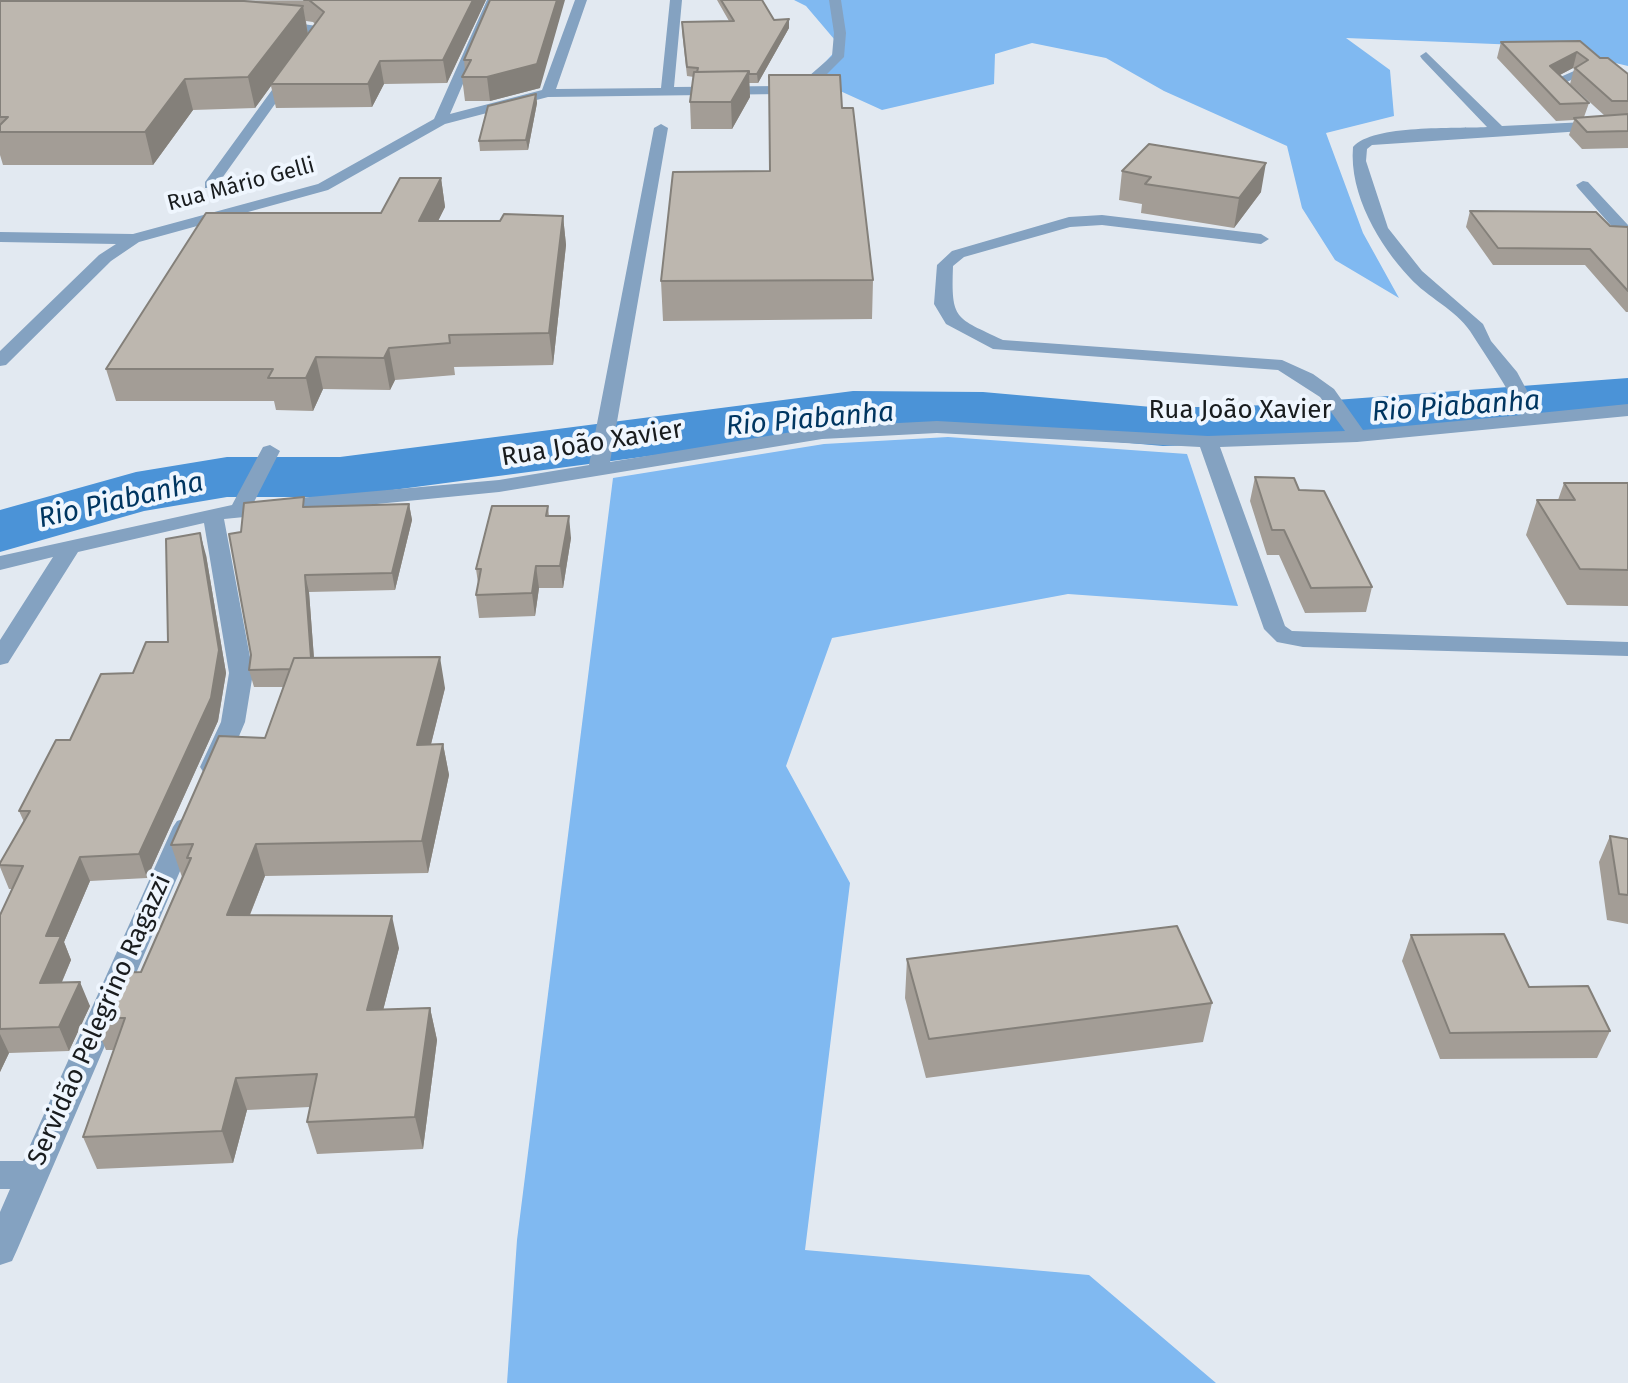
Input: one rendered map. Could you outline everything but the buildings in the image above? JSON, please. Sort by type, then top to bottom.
[{"type":"street","points":[[440,121],[493,0]]},
{"type":"street","points":[[548,93],[581,0]]},
{"type":"street","points":[[667,93],[676,0]]},
{"type":"street","name":"Rua Mário Gelli","points":[[0,361],[105,258],[133,239],[323,187],[440,121],[548,93],[757,93],[782,90],[814,79],[838,57],[840,33],[835,0]]},
{"type":"street","points":[[210,185],[319,34],[297,25],[266,24]]},
{"type":"street","points":[[1426,56],[1498,130]]},
{"type":"street","points":[[1574,75],[1556,82],[1590,115]]},
{"type":"street","points":[[1531,416],[1517,388],[1477,328],[1416,275],[1380,229],[1359,161],[1360,147],[1379,138],[1498,130],[1590,115],[1628,124]]},
{"type":"street","points":[[598,471],[604,425],[661,128]]},
{"type":"street","points":[[1583,185],[1628,235]]},
{"type":"street","points":[[1261,239],[1102,220],[1069,222],[958,254],[945,265],[943,304],[955,324],[999,345],[1282,365],[1308,376],[1327,391],[1352,427]]},
{"type":"street","points":[[0,237],[133,239]]},
{"type":"street","name":"Rua João Xavier","points":[[0,563],[226,511],[499,486],[822,433],[937,427],[1208,442],[1352,427],[1628,410]]},
{"type":"street","points":[[1208,442],[1275,629],[1285,637],[1628,649]]},
{"type":"street","points":[[226,511],[270,451]]},
{"type":"street","name":"Servidão Pelegrino Ragazzi","points":[[0,1250],[16,1175],[233,722],[241,673],[226,511]]},
{"type":"street","points":[[0,658],[72,545]]},
{"type":"shaded area","points":[[794,0],[1628,0],[1628,66],[1544,46],[1346,38],[1390,70],[1394,116],[1326,133],[1363,233],[1399,298],[1335,260],[1302,208],[1287,146],[1164,91],[1106,58],[1032,43],[995,54],[994,84],[882,110],[838,90],[817,71],[840,46],[806,6]]},
{"type":"shaded area","points":[[948,437],[1187,454],[1238,606],[1068,594],[832,638],[786,766],[850,883],[805,1250],[1089,1275],[1216,1383],[507,1383],[517,1240],[613,478],[824,444]]},
{"type":"waterway","name":"Rio Piabanha","points":[[0,531],[136,492],[227,477],[340,477],[853,410],[983,411],[1163,427],[1269,424],[1628,396]]}]
